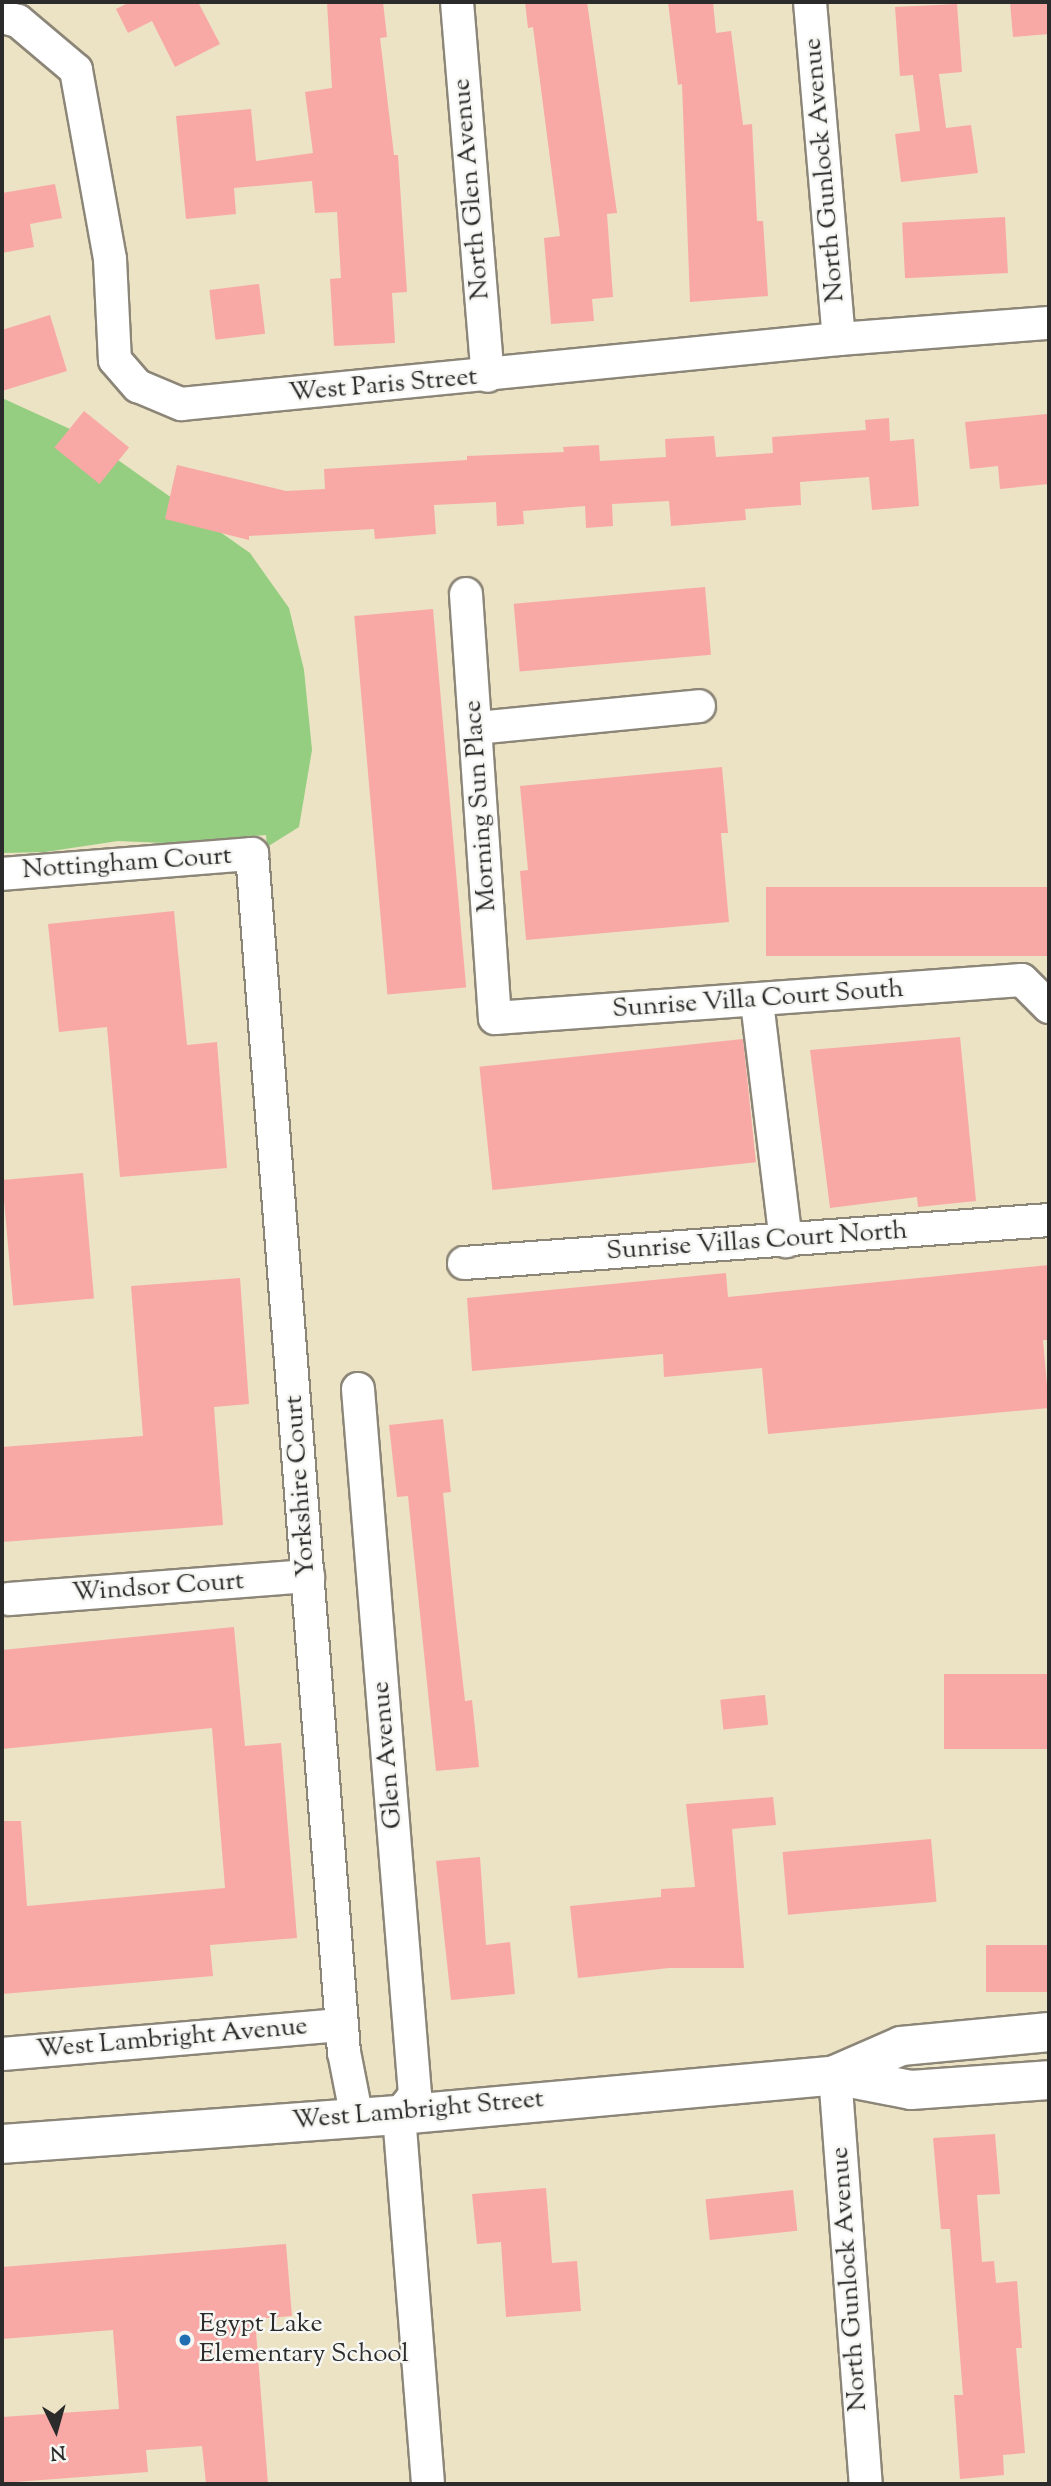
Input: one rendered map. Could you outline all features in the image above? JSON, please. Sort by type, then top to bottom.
[{"type":"main road","name":"West Lambright Street","points":[[835,2075],[901,2046],[1049,2032]]},
{"type":"main road","name":"West Lambright Street","points":[[2,2144],[399,2115],[835,2075],[911,2090],[1049,2080]]},
{"type":"street","name":"North Glen Avenue","points":[[457,2],[488,376]]},
{"type":"street","name":"North Gunlock Avenue","points":[[810,2],[839,339]]},
{"type":"street","name":"West Paris Street","points":[[2,17],[18,21],[76,70],[110,259],[115,360],[138,386],[181,404],[488,376],[839,339],[1049,323]]},
{"type":"street","name":"Morning Sun Place","points":[[466,594],[495,1018]]},
{"type":"street","points":[[476,729],[699,706]]},
{"type":"street","name":"Nottingham Court","points":[[2,874],[252,854]]},
{"type":"street","name":"Yorkshire Court","points":[[252,854],[342,2025],[357,2118]]},
{"type":"street","name":"Sunrise Villa Court South","points":[[495,1018],[757,1002],[1022,979],[1049,1007]]},
{"type":"street","points":[[757,1002],[786,1241]]},
{"type":"street","name":"Sunrise Villas Court North","points":[[464,1263],[1049,1220]]},
{"type":"street","name":"Glen Avenue","points":[[358,1389],[415,2095],[399,2115]]},
{"type":"street","name":"Windsor Court","points":[[9,1599],[308,1576]]},
{"type":"street","name":"West Lambright Avenue","points":[[2,2054],[342,2025]]},
{"type":"street","name":"North Gunlock Avenue","points":[[835,2075],[866,2484]]},
{"type":"street","points":[[399,2115],[428,2484]]},
{"type":"green space","points":[[2,398],[81,434],[250,553],[289,608],[304,670],[312,750],[299,827],[267,847],[266,835],[165,843],[118,841],[45,852],[2,853]]},
{"type":"building","points":[[130,2],[198,2],[220,44],[175,67],[152,21],[128,33],[116,9]]},
{"type":"building","points":[[327,2],[383,2],[387,37],[380,38],[394,155],[398,155],[407,292],[392,293],[395,343],[334,346],[330,279],[341,278],[337,212],[315,213],[312,181],[234,188],[236,214],[186,219],[176,116],[251,109],[256,161],[313,153],[305,92],[332,88]]},
{"type":"building","points":[[525,2],[587,2],[617,213],[607,214],[613,297],[592,299],[594,321],[551,324],[544,238],[560,236],[533,27],[528,28]]},
{"type":"building","points":[[668,2],[713,2],[716,33],[731,31],[743,125],[752,124],[757,221],[763,221],[768,296],[690,302],[682,84],[678,85]]},
{"type":"building","points":[[1010,2],[1049,2],[1049,34],[1013,37]]},
{"type":"building","points":[[957,4],[962,72],[939,74],[946,128],[971,125],[978,173],[901,182],[895,134],[920,131],[913,75],[900,76],[895,7]]},
{"type":"building","points":[[55,184],[62,218],[30,224],[34,247],[2,253],[2,193]]},
{"type":"building","points":[[1005,217],[1008,273],[905,278],[902,222]]},
{"type":"building","points":[[259,284],[265,334],[215,340],[209,290]]},
{"type":"building","points":[[50,315],[67,371],[2,391],[2,330]]},
{"type":"building","points":[[84,411],[129,448],[99,484],[54,448]]},
{"type":"building","points":[[1047,414],[1049,484],[1000,489],[998,466],[970,469],[965,422]]},
{"type":"building","points":[[889,418],[890,441],[914,439],[919,506],[872,510],[869,477],[800,482],[801,505],[745,509],[746,520],[671,526],[669,501],[612,504],[613,526],[586,528],[585,506],[523,511],[524,524],[497,526],[496,502],[434,505],[436,534],[375,539],[374,529],[249,536],[249,540],[165,519],[177,465],[286,491],[325,489],[324,469],[467,460],[467,456],[564,452],[563,447],[599,445],[600,461],[666,457],[665,439],[714,436],[716,457],[773,453],[772,437],[866,430],[865,420]]},
{"type":"building","points":[[705,587],[711,655],[520,671],[514,604]]},
{"type":"building","points":[[433,609],[466,988],[387,994],[354,616]]},
{"type":"building","points":[[722,767],[728,833],[721,833],[729,922],[526,940],[520,871],[528,870],[520,786]]},
{"type":"building","points":[[766,887],[1049,887],[1049,956],[766,956]]},
{"type":"building","points":[[174,911],[187,1045],[217,1042],[227,1168],[120,1177],[107,1027],[59,1032],[48,924]]},
{"type":"building","points":[[960,1037],[976,1201],[918,1207],[917,1197],[830,1208],[810,1050]]},
{"type":"building","points":[[743,1039],[756,1162],[492,1190],[479,1067]]},
{"type":"building","points":[[83,1173],[94,1299],[13,1306],[2,1180]]},
{"type":"building","points":[[1049,1265],[1049,1340],[1043,1340],[1049,1408],[768,1434],[762,1368],[664,1377],[663,1354],[472,1371],[467,1298],[726,1273],[728,1297]]},
{"type":"building","points":[[240,1278],[249,1404],[214,1407],[223,1525],[2,1542],[2,1447],[143,1436],[131,1286]]},
{"type":"building","points":[[443,1419],[451,1492],[443,1493],[455,1612],[465,1701],[472,1700],[479,1767],[436,1771],[408,1496],[397,1497],[389,1425]]},
{"type":"building","points":[[234,1627],[245,1746],[281,1743],[297,1938],[210,1945],[213,1976],[2,1994],[2,1821],[21,1821],[27,1906],[225,1888],[212,1728],[2,1749],[2,1650]]},
{"type":"building","points":[[944,1674],[1049,1674],[1049,1749],[944,1749]]},
{"type":"building","points":[[765,1695],[768,1725],[723,1730],[720,1700]]},
{"type":"building","points":[[773,1797],[776,1825],[732,1829],[744,1968],[669,1968],[578,1978],[570,1906],[661,1897],[661,1889],[695,1887],[686,1804]]},
{"type":"building","points":[[931,1839],[936,1902],[788,1915],[783,1852]]},
{"type":"building","points":[[480,1857],[486,1945],[510,1942],[515,1994],[451,2000],[436,1861]]},
{"type":"building","points":[[986,1945],[1049,1945],[1049,1992],[986,1992]]},
{"type":"building","points":[[995,2134],[1000,2194],[977,2195],[982,2262],[994,2261],[996,2283],[1017,2281],[1022,2348],[1016,2348],[1025,2453],[1003,2455],[1004,2475],[960,2479],[954,2395],[963,2395],[950,2229],[941,2229],[933,2138]]},
{"type":"building","points":[[546,2188],[552,2263],[577,2261],[581,2311],[506,2317],[501,2242],[477,2244],[472,2194]]},
{"type":"building","points":[[793,2190],[797,2231],[710,2240],[705,2199]]},
{"type":"building","points":[[286,2244],[292,2316],[255,2319],[268,2484],[206,2484],[202,2446],[146,2450],[148,2472],[2,2483],[2,2417],[119,2409],[113,2330],[2,2339],[2,2267]]},
{"type":"place","name":"Egypt Lake Elementary School","points":[[185,2340]]}]
